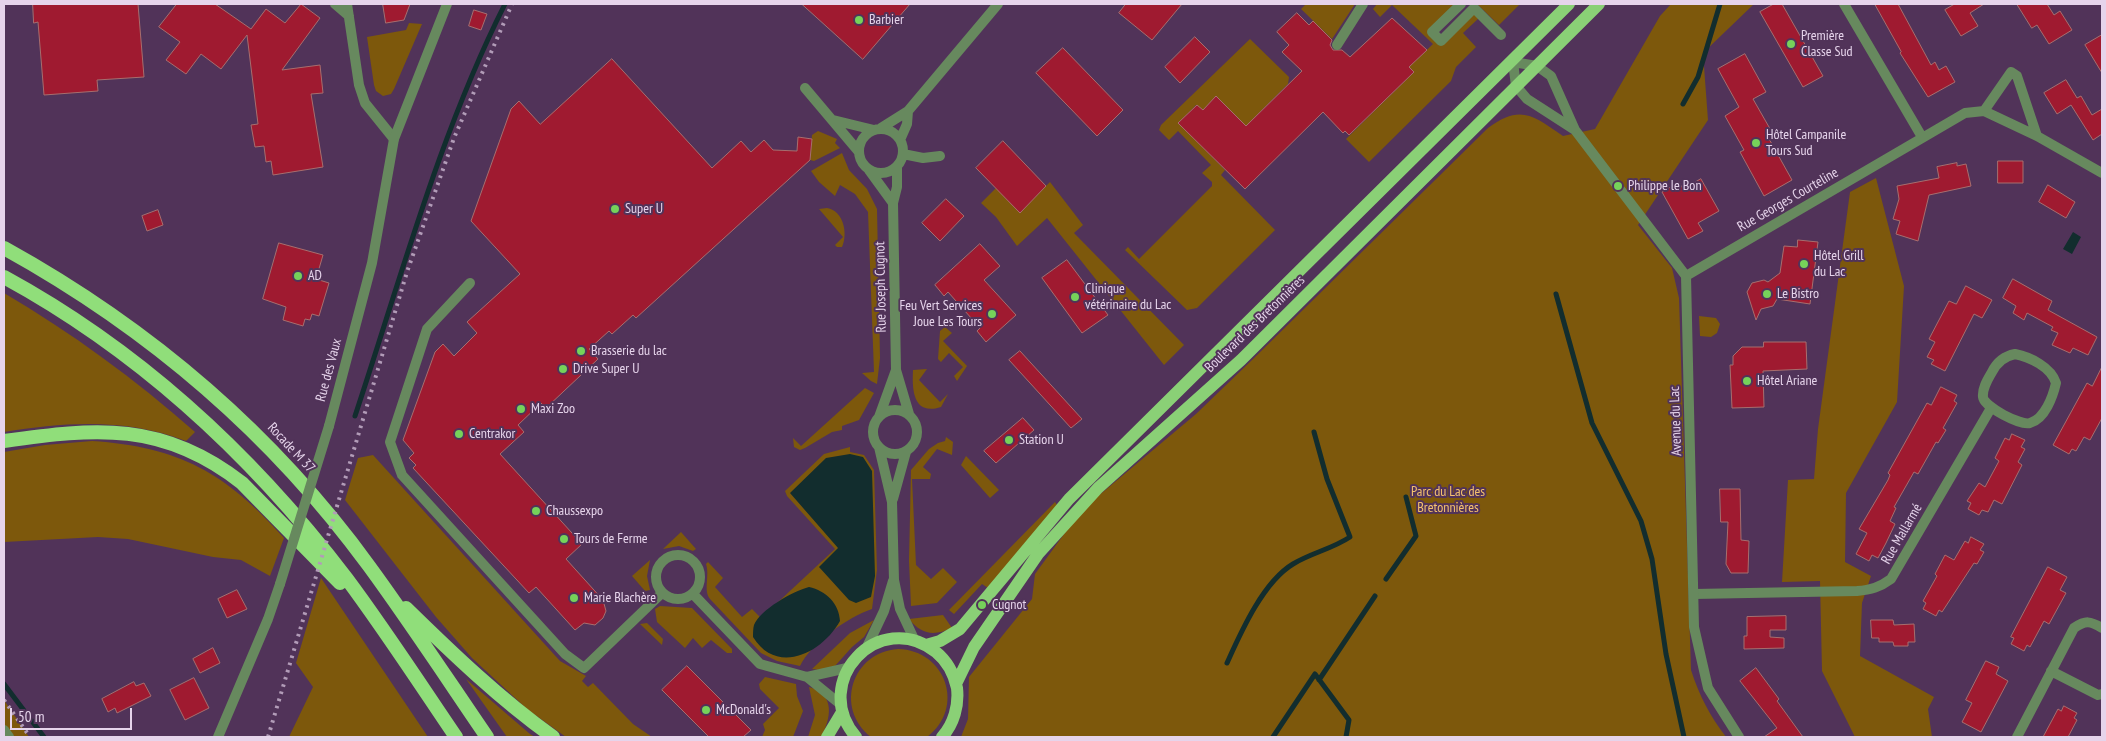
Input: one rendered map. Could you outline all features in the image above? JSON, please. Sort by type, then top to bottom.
[{"type":"highway","points":[[4,237],[54,276]]},
{"type":"highway","name":"Rocade M 37","points":[[4,248],[54,276],[110,312],[163,351],[237,416],[308,490],[385,588],[487,737]]},
{"type":"highway","points":[[4,277],[95,333],[147,372],[196,413],[243,458],[288,507],[342,573],[456,737]]},
{"type":"highway","points":[[4,441],[86,431],[121,432],[155,438],[205,458],[242,483],[376,620]]},
{"type":"highway","points":[[385,588],[485,684],[553,737]]},
{"type":"main road","name":"Boulevard des Bretonnières","points":[[921,643],[940,641],[960,629],[1069,499],[1513,62],[1569,4]]},
{"type":"main road","name":"Boulevard des Bretonnières","points":[[956,684],[974,647],[992,618],[1038,554],[1098,488],[1241,360],[1599,4]]},
{"type":"main road","points":[[827,737],[841,708],[841,686],[848,668],[866,649],[890,639],[921,643],[945,661],[956,684],[957,707],[947,734]]},
{"type":"main road","points":[[841,708],[856,737]]},
{"type":"street","points":[[335,4],[349,16]]},
{"type":"street","points":[[347,4],[359,85],[365,103],[394,138]]},
{"type":"street","name":"Rue des Vaux","points":[[218,737],[268,619],[280,584],[329,426],[372,263],[394,138],[447,4]]},
{"type":"street","points":[[859,152],[862,139],[908,111],[998,4]]},
{"type":"street","points":[[1337,45],[1363,4]]},
{"type":"street","points":[[1460,4],[1432,32],[1441,40],[1474,8],[1501,35]]},
{"type":"street","points":[[1844,4],[1922,136]]},
{"type":"street","points":[[1575,130],[1527,99],[1516,86],[1513,62],[1537,66],[1551,76],[1575,130],[1686,276]]},
{"type":"street","points":[[2037,136],[2017,76],[2011,72],[1984,110],[2037,136],[2102,173]]},
{"type":"street","points":[[806,88],[859,152],[864,165],[892,204]]},
{"type":"street","name":"Rue Georges Courteline","points":[[1686,276],[1922,136],[1965,113],[1984,110]]},
{"type":"street","points":[[900,140],[907,124],[908,111]]},
{"type":"street","points":[[833,121],[892,132],[900,140],[903,154],[897,166],[884,173],[869,170]]},
{"type":"street","points":[[903,154],[923,158],[940,156]]},
{"type":"street","name":"Rue Joseph Cugnot","points":[[897,166],[897,187],[892,204],[896,370],[909,414]]},
{"type":"street","name":"Avenue du Lac","points":[[1686,276],[1694,627],[1708,688],[1739,737]]},
{"type":"street","points":[[470,283],[427,329],[390,442],[402,475],[565,654],[584,668],[662,593]]},
{"type":"street","points":[[2015,354],[2035,361],[2055,379],[2055,389],[2044,413],[2030,423],[2022,424],[1991,408],[1982,396],[1984,387],[1994,369],[2007,355],[2015,354]]},
{"type":"street","name":"Rue Joseph Cugnot","points":[[879,417],[896,370]]},
{"type":"street","name":"Rue Mallarmé","points":[[1694,594],[1857,591],[1877,588],[1884,584],[1891,579],[1991,408]]},
{"type":"street","points":[[892,502],[906,452],[914,444],[917,435],[916,426],[909,414],[896,410],[890,410],[879,417],[873,434],[879,448],[892,502],[894,580],[900,609],[921,643]]},
{"type":"street","points":[[879,448],[892,454],[906,452]]},
{"type":"street","points":[[676,555],[689,558],[698,568],[700,582],[693,594],[687,598],[674,599],[662,593],[656,580],[656,573],[663,561],[676,555]]},
{"type":"street","points":[[866,649],[884,610],[894,580]]},
{"type":"street","points":[[693,594],[760,664],[807,677],[841,708]]},
{"type":"street","points":[[2017,737],[2074,628],[2082,622],[2091,621],[2102,628]]},
{"type":"street","points":[[807,677],[848,668]]},
{"type":"street","points":[[2051,671],[2098,695],[2102,694]]},
{"type":"street","points":[[4,730],[9,737]]},
{"type":"green space","points":[[1306,4],[1355,4],[1332,39],[1301,9]]},
{"type":"green space","points":[[1377,4],[1458,4],[1429,32],[1441,44],[1473,12],[1479,18],[1463,33],[1476,47],[1456,67],[1451,81],[1369,162],[1346,139],[1414,72],[1409,67],[1433,44],[1392,5],[1380,17],[1373,9]]},
{"type":"green space","points":[[1477,4],[1520,4],[1499,25]]},
{"type":"green space","name":"Parc du Lac des Bretonnières","points":[[1671,4],[1754,4],[1703,53],[1708,120],[1638,225],[1672,268],[1679,298],[1691,670],[1706,705],[1726,737],[961,737],[968,719],[969,677],[1032,599],[1035,574],[1075,519],[1097,497],[1196,414],[1488,128],[1509,116],[1518,114],[1535,118],[1563,136],[1595,129],[1660,16]]},
{"type":"green space","points":[[409,23],[422,24],[394,89],[391,94],[383,96],[376,91],[374,85],[367,37],[406,30]]},
{"type":"green space","points":[[1250,39],[1289,77],[1288,84],[1246,126],[1216,96],[1203,110],[1196,105],[1179,123],[1225,170],[1221,175],[1275,230],[1197,308],[1187,310],[1125,250],[1128,247],[1139,259],[1212,186],[1212,182],[1202,173],[1211,165],[1178,131],[1169,140],[1159,130],[1161,125]]},
{"type":"green space","points":[[818,131],[837,139],[835,143],[840,148],[814,161],[810,160],[812,135]]},
{"type":"green space","points":[[842,153],[849,170],[867,189],[877,209],[880,358],[877,384],[862,373],[874,372],[868,212],[855,194],[840,185],[835,196],[819,182],[811,171]]},
{"type":"green space","points":[[1876,178],[1904,286],[1897,402],[1846,493],[1845,562],[1871,576],[1862,603],[1860,656],[1934,697],[1928,709],[1932,737],[1855,737],[1822,671],[1820,581],[1782,582],[1788,480],[1814,479],[1818,429],[1850,192]]},
{"type":"green space","points":[[1050,182],[1083,225],[1074,233],[1184,345],[1164,365],[1047,218],[1017,246],[996,217],[981,203],[996,188],[1020,212]]},
{"type":"green space","points":[[827,208],[833,210],[841,218],[845,236],[842,247],[835,245],[843,237],[819,209]]},
{"type":"green space","points":[[4,293],[54,324],[102,358],[195,432],[186,441],[141,428],[118,425],[73,424],[4,432]]},
{"type":"green space","points":[[1699,316],[1716,318],[1720,324],[1717,333],[1711,337],[1700,336]]},
{"type":"green space","points":[[945,327],[952,333],[943,341],[967,366],[957,381],[954,376],[963,367],[949,353],[941,362],[938,359],[940,331]]},
{"type":"green space","points":[[927,369],[919,380],[940,402],[948,394],[941,407],[925,408],[916,399],[913,385],[913,370]]},
{"type":"green space","points":[[865,388],[874,393],[859,420],[842,426],[842,430],[832,432],[805,448],[800,450],[794,447],[793,438],[801,446]]},
{"type":"green space","points":[[946,437],[953,442],[952,455],[937,449],[923,467],[931,474],[930,479],[912,479],[916,565],[931,579],[943,568],[957,582],[937,603],[911,606],[909,561],[911,470],[929,449],[945,441]]},
{"type":"green space","points":[[92,441],[123,444],[176,457],[199,467],[221,480],[263,515],[284,538],[270,576],[241,560],[213,557],[128,539],[98,537],[4,542],[4,452],[45,445]]},
{"type":"green space","points":[[850,447],[850,452],[864,455],[874,470],[877,570],[872,609],[852,618],[831,632],[805,657],[800,666],[777,661],[761,653],[710,599],[707,591],[706,564],[708,562],[723,578],[715,587],[742,617],[752,609],[761,618],[835,549],[787,496],[785,491],[824,454]]},
{"type":"green space","points":[[373,455],[560,661],[586,676],[582,681],[588,687],[593,683],[633,724],[652,737],[566,737],[527,709],[472,658],[436,617],[345,500],[358,458]]},
{"type":"green space","points":[[966,456],[999,490],[990,498],[961,465]]},
{"type":"green space","points":[[1055,502],[1057,505],[988,588],[982,584],[954,614],[949,610]]},
{"type":"green space","points":[[681,532],[696,549],[693,551],[679,546],[663,549]]},
{"type":"green space","points":[[650,560],[647,576],[650,590],[645,591],[632,576]]},
{"type":"green space","points":[[321,578],[428,737],[289,737],[313,687],[296,663]]},
{"type":"green space","points":[[660,606],[692,608],[732,649],[732,653],[727,653],[711,640],[702,648],[693,638],[685,648],[657,622],[655,609]]},
{"type":"green space","points":[[943,615],[952,628],[934,633],[924,631],[909,619]]},
{"type":"green space","points":[[874,620],[864,637],[835,666],[820,670],[812,669],[850,633]]},
{"type":"green space","points":[[647,623],[663,639],[662,645],[640,624]]},
{"type":"green space","points":[[898,649],[915,652],[928,659],[939,670],[945,682],[948,697],[946,711],[939,725],[927,737],[871,737],[860,725],[853,711],[851,697],[853,683],[859,671],[869,660],[882,652]]},
{"type":"green space","points":[[765,677],[796,684],[797,696],[803,711],[793,737],[762,737],[765,730],[763,724],[779,708],[760,689],[759,684]]},
{"type":"green space","points":[[466,679],[530,734],[535,737],[507,737]]},
{"type":"green space","points":[[809,687],[818,690],[824,695],[829,708],[827,723],[821,737],[808,737],[815,715]]},
{"type":"green space","points":[[4,700],[29,737],[4,737]]},
{"type":"shaded area","points":[[2073,232],[2081,237],[2072,254],[2063,249]]},
{"type":"shaded area","points":[[850,454],[863,457],[872,471],[875,576],[871,597],[856,603],[849,600],[819,567],[838,548],[790,493],[826,458]]},
{"type":"shaded area","points":[[809,587],[821,591],[834,603],[840,621],[832,632],[811,650],[799,656],[786,658],[774,655],[763,649],[753,637],[757,619],[778,602]]},
{"type":"building","points":[[33,4],[138,4],[144,77],[97,80],[98,91],[44,95],[38,22],[34,23]]},
{"type":"building","points":[[177,4],[215,4],[251,29],[266,9],[285,23],[301,4],[320,18],[282,70],[320,65],[323,93],[311,94],[323,167],[273,175],[271,161],[266,162],[264,146],[255,147],[251,125],[258,124],[247,35],[221,69],[201,54],[186,74],[166,60],[180,42],[159,27]]},
{"type":"building","points":[[383,4],[410,4],[404,20],[386,23]]},
{"type":"building","name":"Barbier","points":[[802,4],[910,4],[863,59]]},
{"type":"building","points":[[1126,4],[1182,4],[1152,40],[1119,13]]},
{"type":"building","name":"Première Classe Sud","points":[[1774,4],[1782,4],[1823,76],[1803,87],[1760,12]]},
{"type":"building","points":[[1875,4],[1898,4],[1931,65],[1935,62],[1939,70],[1946,66],[1955,82],[1928,97],[1900,53]]},
{"type":"building","points":[[1955,4],[1984,4],[1970,13],[1978,26],[1961,36],[1945,10]]},
{"type":"building","points":[[2017,4],[2047,4],[2054,15],[2060,11],[2072,30],[2049,44],[2037,25],[2032,28]]},
{"type":"building","points":[[474,10],[487,14],[481,30],[469,26]]},
{"type":"building","points":[[1297,13],[1309,25],[1313,21],[1332,40],[1330,45],[1333,50],[1342,50],[1350,57],[1392,18],[1427,50],[1409,67],[1414,72],[1349,135],[1345,131],[1343,133],[1323,112],[1245,189],[1178,123],[1197,105],[1203,110],[1216,96],[1246,126],[1302,71],[1282,52],[1289,45],[1277,32]]},
{"type":"building","points":[[2102,35],[2102,73],[2085,45]]},
{"type":"building","points":[[1195,37],[1210,52],[1180,83],[1165,67]]},
{"type":"building","points":[[1063,48],[1123,110],[1097,136],[1036,73]]},
{"type":"building","name":"Hôtel Campanile Tours Sud","points":[[1745,54],[1766,92],[1753,99],[1773,134],[1768,137],[1792,180],[1764,196],[1740,152],[1744,150],[1725,116],[1739,107],[1718,69]]},
{"type":"building","points":[[612,59],[712,168],[741,141],[751,152],[764,140],[773,150],[797,151],[798,137],[812,139],[810,160],[636,318],[633,315],[612,334],[609,331],[589,349],[598,359],[546,408],[541,403],[518,425],[524,432],[500,454],[582,544],[566,559],[603,600],[606,611],[603,618],[595,625],[584,623],[575,630],[536,587],[529,593],[413,468],[416,465],[409,458],[414,453],[403,440],[435,352],[443,344],[454,356],[477,333],[467,322],[520,274],[471,221],[511,109],[519,101],[540,124]]},
{"type":"building","points":[[2066,80],[2077,98],[2081,96],[2092,115],[2102,109],[2102,134],[2093,140],[2071,105],[2057,114],[2044,93]]},
{"type":"building","points":[[1003,141],[1046,186],[1020,213],[976,168]]},
{"type":"building","points":[[1998,161],[2023,161],[2023,183],[1998,183]]},
{"type":"building","points":[[1957,163],[1957,166],[1966,164],[1971,186],[1929,195],[1918,241],[1896,234],[1900,221],[1893,219],[1899,199],[1897,186],[1939,178],[1937,167]]},
{"type":"building","points":[[1701,179],[1719,211],[1698,223],[1703,231],[1688,239],[1662,192],[1679,182],[1683,189]]},
{"type":"building","points":[[2048,185],[2075,202],[2066,218],[2039,202]]},
{"type":"building","points":[[946,199],[964,216],[940,241],[922,223]]},
{"type":"building","points":[[158,210],[163,225],[147,231],[142,216]]},
{"type":"building","points":[[1798,240],[1818,242],[1810,304],[1777,299],[1773,306],[1761,309],[1756,320],[1747,292],[1752,283],[1764,280],[1768,282],[1780,273],[1784,246],[1797,247]]},
{"type":"building","points":[[279,243],[323,255],[316,279],[329,283],[319,316],[312,314],[310,320],[305,319],[303,326],[283,320],[286,307],[263,299]]},
{"type":"building","points":[[980,244],[1000,266],[984,280],[1016,315],[986,342],[977,331],[980,328],[948,292],[944,296],[935,285]]},
{"type":"building","name":"Clinique vétérinaire du Lac","points":[[1067,260],[1108,315],[1082,333],[1042,278]]},
{"type":"building","points":[[2013,279],[2052,301],[2048,310],[2097,337],[2088,355],[2073,348],[2070,353],[2052,345],[2058,333],[2051,330],[2053,327],[2027,313],[2024,320],[2013,313],[2016,306],[2003,298]]},
{"type":"building","points":[[1966,286],[1992,300],[1982,318],[1974,314],[1945,371],[1931,364],[1934,360],[1927,357],[1935,342],[1929,339],[1949,301],[1956,304]]},
{"type":"building","points":[[1764,342],[1806,342],[1807,369],[1763,371],[1764,407],[1732,408],[1730,365],[1733,365],[1733,356],[1742,347],[1763,347]]},
{"type":"building","points":[[1020,351],[1082,419],[1071,428],[1009,360]]},
{"type":"building","points":[[2102,367],[2102,418],[2090,440],[2084,437],[2076,451],[2072,449],[2069,454],[2053,445],[2087,383],[2092,386]]},
{"type":"building","points":[[1941,387],[1957,395],[1954,401],[1957,403],[1943,428],[1946,430],[1938,443],[1936,442],[1918,474],[1914,472],[1894,507],[1896,508],[1890,521],[1895,524],[1886,543],[1878,558],[1872,555],[1869,561],[1856,554],[1867,533],[1859,529],[1888,480],[1890,475],[1888,473],[1927,403],[1931,405]]},
{"type":"building","name":"Station U","points":[[1023,418],[1034,430],[996,463],[984,451]]},
{"type":"building","points":[[2012,434],[2025,440],[2021,447],[2025,449],[2018,462],[2022,465],[2002,504],[1994,500],[1988,512],[1982,510],[1979,515],[1968,509],[1971,503],[1967,501],[1979,483],[1985,487],[1999,461],[1995,458],[2005,438],[2009,440]]},
{"type":"building","points":[[1720,489],[1740,489],[1741,540],[1749,541],[1748,573],[1731,573],[1726,564],[1728,522],[1721,522]]},
{"type":"building","points":[[1971,537],[1984,544],[1980,550],[1984,552],[1977,564],[1974,563],[1942,612],[1939,610],[1936,616],[1923,609],[1926,603],[1923,601],[1937,576],[1935,574],[1945,555],[1954,560],[1965,541],[1968,543]]},
{"type":"building","points":[[2048,567],[2067,577],[2060,590],[2066,593],[2049,624],[2044,621],[2030,647],[2027,645],[2024,651],[2011,644],[2014,638],[2011,637]]},
{"type":"building","points":[[237,590],[247,609],[227,618],[218,599]]},
{"type":"building","points":[[1786,616],[1786,630],[1770,630],[1770,637],[1784,638],[1784,648],[1744,649],[1744,636],[1747,636],[1747,617]]},
{"type":"building","points":[[1871,620],[1893,620],[1894,625],[1914,624],[1915,642],[1908,642],[1908,646],[1894,646],[1893,642],[1879,642],[1879,638],[1872,638]]},
{"type":"building","points":[[213,648],[220,663],[200,673],[193,659]]},
{"type":"building","points":[[1986,661],[1999,667],[1996,674],[2008,681],[1981,732],[1962,722],[1972,703],[1966,700]]},
{"type":"building","name":"McDonald's","points":[[687,666],[751,730],[743,737],[709,737],[662,690]]},
{"type":"building","points":[[1756,668],[1779,699],[1777,701],[1803,737],[1764,737],[1777,728],[1740,681]]},
{"type":"building","points":[[194,678],[209,708],[185,720],[170,690]]},
{"type":"building","points":[[134,682],[136,686],[144,683],[151,696],[117,713],[115,708],[108,712],[102,699]]},
{"type":"building","points":[[2064,706],[2077,713],[2074,718],[2077,720],[2068,737],[2043,737],[2058,709],[2061,711]]},
{"type":"waterway","points":[[355,416],[422,207],[460,104],[505,4]]},
{"type":"waterway","points":[[1683,104],[1698,77],[1720,4]]},
{"type":"waterway","points":[[1556,294],[1592,423],[1641,521],[1652,559],[1666,654],[1684,737]]},
{"type":"waterway","points":[[1227,663],[1254,609],[1282,572],[1300,560],[1350,537],[1327,479],[1314,432]]},
{"type":"waterway","points":[[1386,579],[1416,536],[1406,497]]},
{"type":"waterway","points":[[1319,680],[1375,596]]},
{"type":"waterway","points":[[1273,737],[1315,674],[1349,720],[1346,737]]},
{"type":"waterway","points":[[4,684],[44,737]]},
{"type":"railway","points":[[268,737],[407,272],[454,138],[512,4]]},
{"type":"railway","points":[[4,700],[30,737]]},
{"type":"place","name":"Barbier","points":[[859,20]]},
{"type":"place","name":"Première Classe Sud","points":[[1791,44]]},
{"type":"place","name":"Hôtel Campanile Tours Sud","points":[[1756,143]]},
{"type":"place","name":"Philippe le Bon","points":[[1618,186]]},
{"type":"place","name":"Super U","points":[[615,209]]},
{"type":"place","name":"Hôtel Grill du Lac","points":[[1804,264]]},
{"type":"place","name":"AD","points":[[298,276]]},
{"type":"place","name":"Le Bistro","points":[[1767,294]]},
{"type":"place","name":"Clinique vétérinaire du Lac","points":[[1075,297]]},
{"type":"place","name":"Feu Vert Services Joue Les Tours","points":[[992,314]]},
{"type":"place","name":"Brasserie du lac","points":[[581,351]]},
{"type":"place","name":"Drive Super U","points":[[563,369]]},
{"type":"place","name":"Hôtel Ariane","points":[[1747,381]]},
{"type":"place","name":"Maxi Zoo","points":[[521,409]]},
{"type":"place","name":"Centrakor","points":[[459,434]]},
{"type":"place","name":"Station U","points":[[1009,440]]},
{"type":"place","name":"Chaussexpo","points":[[536,511]]},
{"type":"place","name":"Tours de Ferme","points":[[564,539]]},
{"type":"place","name":"Marie Blachère","points":[[574,598]]},
{"type":"place","name":"Cugnot","points":[[982,605]]},
{"type":"place","name":"McDonald's","points":[[706,710]]}]
